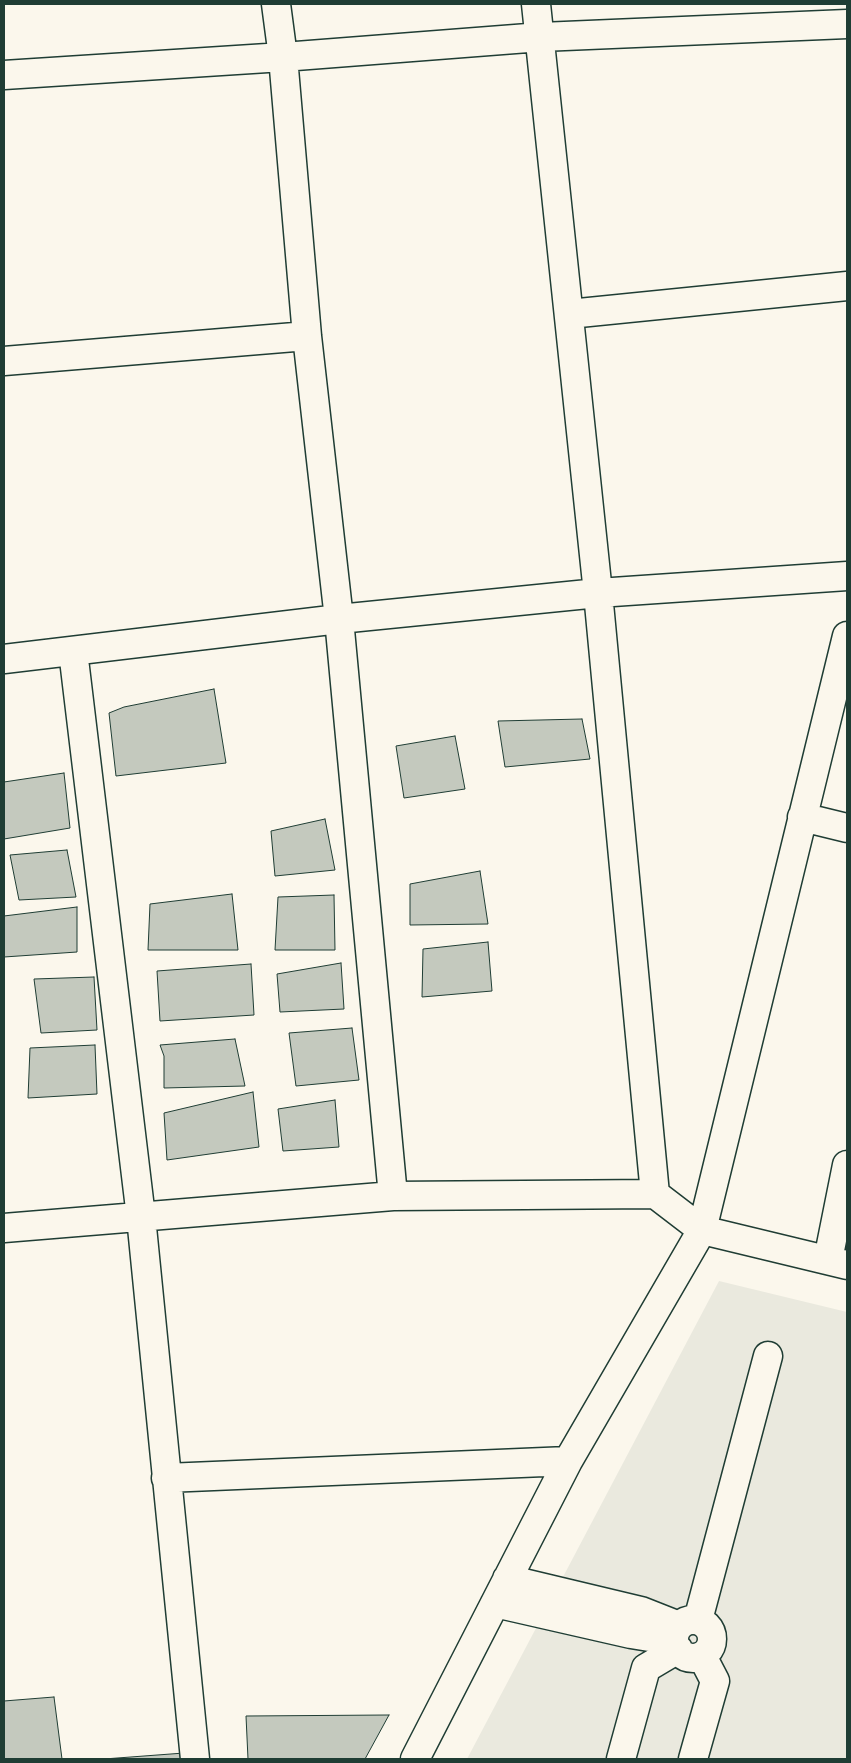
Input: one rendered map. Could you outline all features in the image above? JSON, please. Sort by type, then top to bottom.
[{"type":"street","points":[[276,4],[283,57],[307,336],[339,619],[393,1196]]},
{"type":"street","points":[[536,4],[541,37],[598,593],[655,1194]]},
{"type":"street","points":[[4,75],[283,57],[541,37],[847,24]]},
{"type":"street","points":[[569,314],[847,286]]},
{"type":"street","points":[[4,361],[307,336]]},
{"type":"street","points":[[4,659],[339,619],[598,593],[847,576]]},
{"type":"street","points":[[415,1759],[568,1461],[702,1230],[847,636]]},
{"type":"street","points":[[74,651],[140,1217],[195,1759]]},
{"type":"street","points":[[802,817],[847,828]]},
{"type":"street","points":[[4,1228],[393,1196],[655,1194],[702,1230],[838,1263],[847,1165]]},
{"type":"street","points":[[621,1759],[646,1668],[686,1639],[768,1356]]},
{"type":"street","points":[[166,1478],[568,1461]]},
{"type":"street","points":[[508,1579],[641,1611],[686,1639],[715,1681],[693,1759]]},
{"type":"street","points":[[495,1603],[631,1634],[686,1639]]},
{"type":"shaded area","points":[[719,1281],[847,1312],[847,1759],[467,1759]]},
{"type":"building","points":[[214,689],[226,763],[116,776],[109,713],[124,707]]},
{"type":"building","points":[[582,719],[590,759],[505,767],[498,721]]},
{"type":"building","points":[[455,736],[465,789],[404,798],[396,746]]},
{"type":"building","points":[[64,773],[70,828],[4,839],[4,782]]},
{"type":"building","points":[[325,819],[335,870],[275,876],[271,831]]},
{"type":"building","points":[[67,850],[76,897],[19,900],[10,855]]},
{"type":"building","points":[[480,871],[488,924],[410,925],[410,884]]},
{"type":"building","points":[[232,894],[238,950],[148,950],[150,904]]},
{"type":"building","points":[[334,895],[335,950],[275,950],[278,897]]},
{"type":"building","points":[[77,907],[77,952],[4,957],[4,916]]},
{"type":"building","points":[[488,942],[492,991],[422,997],[423,949]]},
{"type":"building","points":[[341,963],[344,1009],[280,1012],[277,974]]},
{"type":"building","points":[[251,964],[254,1015],[160,1021],[157,971]]},
{"type":"building","points":[[94,977],[97,1030],[41,1033],[34,979]]},
{"type":"building","points":[[352,1028],[359,1080],[296,1086],[289,1033]]},
{"type":"building","points":[[235,1039],[245,1086],[164,1088],[164,1056],[160,1045]]},
{"type":"building","points":[[95,1045],[97,1094],[28,1098],[30,1048]]},
{"type":"building","points":[[253,1092],[259,1147],[167,1160],[164,1113]]},
{"type":"building","points":[[335,1100],[339,1147],[283,1151],[278,1109]]},
{"type":"building","points":[[54,1697],[62,1759],[4,1759],[4,1701]]},
{"type":"building","points":[[389,1715],[365,1759],[248,1759],[246,1716]]},
{"type":"building","points":[[184,1753],[185,1759],[104,1759]]}]
